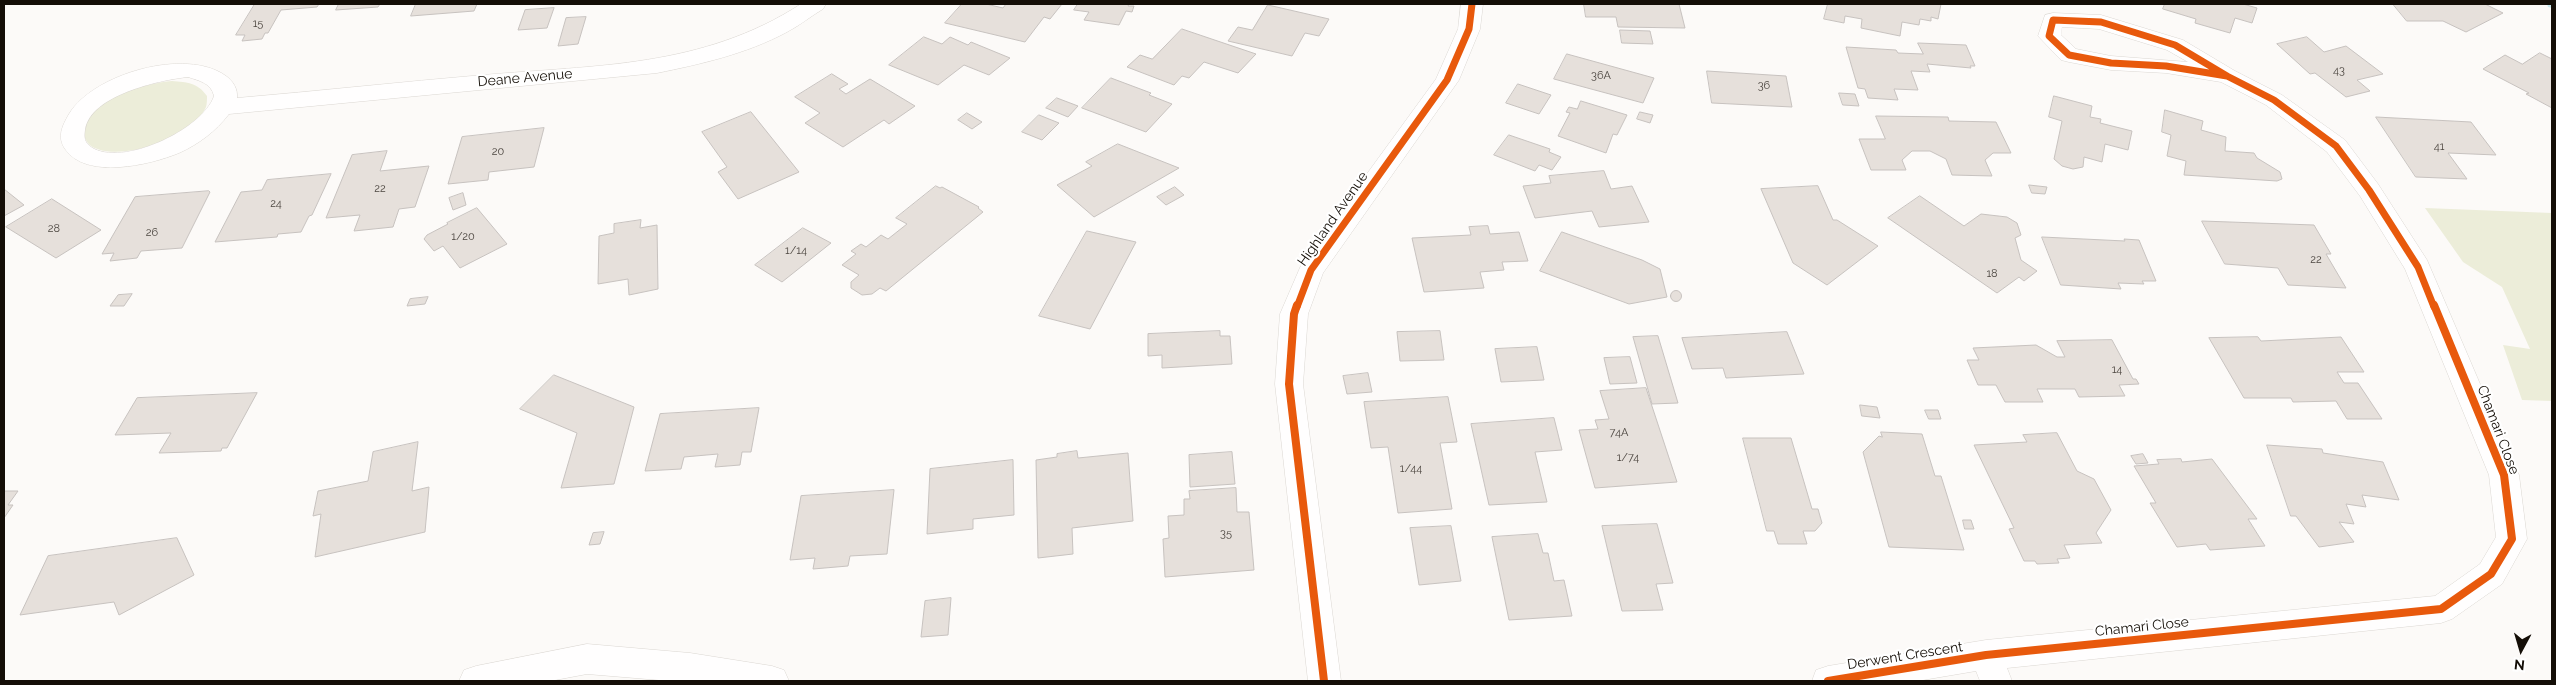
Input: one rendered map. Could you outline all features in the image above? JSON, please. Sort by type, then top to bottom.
[{"type":"street","name":"Deane Avenue","points":[[223,107],[594,72],[693,60],[757,38],[815,4]]},
{"type":"street","name":"Highland Avenue","points":[[1324,681],[1289,384],[1294,314],[1311,270],[1447,80],[1469,29],[1472,4]]},
{"type":"street","name":"Chamari Close","points":[[1991,668],[2441,609],[2491,574],[2512,539],[2504,475],[2418,267],[2369,190],[2336,146],[2274,100],[2227,76],[2175,45],[2101,22],[2053,20],[2049,36],[2069,55],[2111,63],[2166,66],[2227,76]]},
{"type":"street","points":[[189,70],[208,74],[222,81],[226,93],[223,107],[212,121],[194,135],[171,147],[145,156],[120,159],[97,158],[81,153],[72,143],[71,130],[79,115],[94,101],[115,88],[140,78],[165,72],[189,70]]},
{"type":"street","points":[[476,681],[587,659],[690,668],[772,681]]},
{"type":"street","name":"Derwent Crescent","points":[[1828,681],[1991,668]]},
{"type":"green space","points":[[172,81],[192,84],[200,88],[207,96],[206,107],[199,118],[187,128],[172,137],[154,144],[119,152],[103,151],[88,143],[84,137],[84,130],[88,119],[96,109],[120,94],[148,85]]},
{"type":"green space","points":[[2425,208],[2552,213],[2552,401],[2522,400],[2503,345],[2530,349],[2502,287],[2463,262]]},
{"type":"building","points":[[255,4],[319,4],[317,7],[281,10],[268,33],[265,33],[262,39],[242,41],[245,35],[236,35]]},
{"type":"building","points":[[339,4],[380,4],[378,7],[336,10]]},
{"type":"building","points":[[416,4],[477,4],[474,11],[411,16]]},
{"type":"building","points":[[962,4],[986,4],[1003,8],[1006,4],[1062,4],[1050,19],[1044,17],[1025,42],[945,23]]},
{"type":"building","points":[[1078,4],[1129,4],[1128,6],[1134,6],[1132,12],[1126,11],[1119,25],[1084,20],[1089,12],[1074,10]]},
{"type":"building","points":[[1584,4],[1679,4],[1685,28],[1618,27],[1616,17],[1586,17]]},
{"type":"building","points":[[1828,4],[1941,4],[1938,19],[1931,17],[1931,21],[1920,19],[1919,25],[1902,22],[1900,36],[1861,28],[1862,19],[1845,16],[1844,23],[1824,19]]},
{"type":"building","points":[[2165,4],[2243,4],[2257,8],[2252,23],[2235,18],[2230,33],[2195,23],[2196,19],[2163,9]]},
{"type":"building","points":[[2393,4],[2485,4],[2503,13],[2466,32],[2443,21],[2407,21]]},
{"type":"building","points":[[1268,5],[1329,19],[1319,36],[1305,33],[1292,56],[1228,41],[1238,27],[1252,30]]},
{"type":"building","points":[[554,8],[547,28],[518,30],[525,10]]},
{"type":"building","points":[[586,17],[578,44],[558,46],[566,18]]},
{"type":"building","points":[[1182,29],[1256,54],[1238,73],[1204,62],[1189,78],[1182,76],[1174,85],[1127,67],[1140,55],[1152,59]]},
{"type":"building","points":[[1620,30],[1650,31],[1653,44],[1622,43]]},
{"type":"building","points":[[924,37],[942,44],[950,37],[968,45],[971,42],[1010,58],[989,75],[964,65],[938,85],[889,65]]},
{"type":"building","points":[[2307,37],[2324,52],[2346,46],[2383,74],[2357,80],[2370,91],[2346,97],[2315,73],[2310,74],[2277,44]]},
{"type":"building","points":[[1918,43],[1966,45],[1975,66],[1970,66],[1971,68],[1927,64],[1930,72],[1911,71],[1918,90],[1894,89],[1898,100],[1868,98],[1865,89],[1858,88],[1846,47],[1896,50],[1898,53],[1923,54]]},
{"type":"building","points":[[2540,53],[2552,59],[2552,108],[2526,94],[2529,93],[2483,69],[2505,55],[2522,64]]},
{"type":"building","points":[[1567,54],[1654,78],[1643,103],[1554,79]]},
{"type":"building","points":[[1707,71],[1786,76],[1792,107],[1712,103]]},
{"type":"building","points":[[832,74],[848,84],[839,89],[846,94],[870,79],[915,106],[889,124],[884,120],[843,147],[805,123],[820,113],[795,97]]},
{"type":"building","points":[[1111,78],[1151,93],[1149,95],[1172,104],[1146,132],[1082,108]]},
{"type":"building","points":[[1518,84],[1551,95],[1539,114],[1506,103]]},
{"type":"building","points":[[1839,93],[1855,94],[1859,106],[1843,105]]},
{"type":"building","points":[[2054,96],[2092,106],[2090,117],[2101,119],[2100,123],[2132,131],[2128,150],[2105,144],[2102,162],[2084,157],[2083,167],[2073,169],[2062,166],[2054,159],[2062,121],[2049,117]]},
{"type":"building","points":[[1057,98],[1078,106],[1068,117],[1046,108]]},
{"type":"building","points":[[1581,101],[1627,115],[1617,135],[1613,134],[1606,153],[1558,136],[1570,113],[1566,112],[1569,107],[1577,109]]},
{"type":"building","points":[[2165,110],[2203,121],[2201,130],[2226,137],[2225,151],[2254,153],[2257,158],[2280,172],[2282,179],[2277,181],[2184,175],[2186,161],[2167,156],[2171,135],[2162,132]]},
{"type":"building","points":[[751,112],[799,172],[738,199],[718,172],[727,167],[702,132]]},
{"type":"building","points":[[1640,112],[1653,115],[1650,123],[1637,119]]},
{"type":"building","points":[[967,113],[982,122],[972,129],[958,120]]},
{"type":"building","points":[[1039,115],[1059,123],[1042,140],[1022,132]]},
{"type":"building","points":[[1876,116],[1948,117],[1949,121],[1996,122],[2011,153],[1993,153],[1985,160],[1992,176],[1952,175],[1946,159],[1930,151],[1912,151],[1902,160],[1906,170],[1871,170],[1859,139],[1885,139]]},
{"type":"building","points":[[2376,117],[2471,122],[2496,155],[2448,153],[2467,179],[2416,177]]},
{"type":"building","points":[[544,128],[534,167],[489,172],[488,180],[448,184],[462,137]]},
{"type":"building","points":[[1509,135],[1550,149],[1549,152],[1561,157],[1552,170],[1539,165],[1535,171],[1494,155]]},
{"type":"building","points":[[1118,144],[1179,168],[1094,217],[1057,185],[1092,166],[1086,162]]},
{"type":"building","points":[[387,151],[380,171],[429,166],[415,207],[399,209],[393,227],[354,231],[360,215],[326,218],[352,155]]},
{"type":"building","points":[[1604,171],[1611,189],[1632,186],[1649,222],[1599,227],[1592,211],[1535,218],[1523,186],[1551,183],[1549,176]]},
{"type":"building","points":[[331,174],[312,215],[309,216],[301,232],[278,234],[277,237],[215,242],[241,192],[262,190],[267,180]]},
{"type":"building","points":[[2029,185],[2047,187],[2045,194],[2032,193]]},
{"type":"building","points":[[936,186],[942,187],[979,207],[983,212],[886,291],[880,288],[872,294],[862,295],[851,288],[851,282],[859,275],[842,265],[856,254],[851,251],[861,244],[866,247],[881,235],[888,239],[907,224],[896,218]]},
{"type":"building","points":[[1818,186],[1833,220],[1837,220],[1878,246],[1827,285],[1793,263],[1761,189]]},
{"type":"building","points":[[1175,187],[1184,195],[1166,205],[1157,197]]},
{"type":"building","points":[[4,189],[24,205],[4,216]]},
{"type":"building","points":[[209,191],[182,248],[141,251],[137,258],[110,261],[114,253],[102,254],[135,197]]},
{"type":"building","points":[[463,193],[466,205],[453,210],[449,198]]},
{"type":"building","points":[[1920,196],[1964,226],[1981,214],[2007,217],[2017,223],[2021,235],[2015,238],[2021,260],[2037,271],[2024,281],[2019,277],[1997,293],[1888,218]]},
{"type":"building","points":[[52,199],[101,230],[56,258],[6,227]]},
{"type":"building","points":[[477,208],[507,244],[460,268],[443,246],[434,251],[424,239],[427,235],[447,223]]},
{"type":"building","points":[[641,220],[640,228],[657,225],[658,289],[629,295],[628,279],[598,284],[599,236],[614,233],[614,224]]},
{"type":"building","points":[[2202,221],[2314,225],[2331,254],[2326,254],[2346,288],[2288,285],[2278,268],[2225,264]]},
{"type":"building","points":[[1488,226],[1490,234],[1519,232],[1528,261],[1502,262],[1504,270],[1480,272],[1484,288],[1424,292],[1412,238],[1471,235],[1469,227]]},
{"type":"building","points":[[803,228],[831,243],[782,282],[755,265]]},
{"type":"building","points":[[1087,231],[1136,242],[1090,329],[1039,316]]},
{"type":"building","points":[[1562,232],[1642,260],[1660,269],[1667,297],[1629,304],[1540,271]]},
{"type":"building","points":[[2042,237],[2139,240],[2156,281],[2142,281],[2144,284],[2118,283],[2121,289],[2061,285]]},
{"type":"building","points":[[1676,290],[1682,296],[1676,302],[1670,296]]},
{"type":"building","points":[[132,294],[124,306],[110,306],[118,295]]},
{"type":"building","points":[[428,297],[425,304],[407,306],[410,299]]},
{"type":"building","points":[[1220,331],[1220,336],[1230,336],[1232,364],[1162,368],[1162,355],[1148,356],[1148,334]]},
{"type":"building","points":[[1440,331],[1444,360],[1400,361],[1397,332]]},
{"type":"building","points":[[1787,332],[1804,374],[1726,378],[1723,368],[1692,369],[1682,338]]},
{"type":"building","points":[[1658,336],[1678,403],[1652,404],[1633,337]]},
{"type":"building","points":[[2258,337],[2261,341],[2341,337],[2364,372],[2337,372],[2344,383],[2358,383],[2382,419],[2347,419],[2336,401],[2293,402],[2291,398],[2244,398],[2209,338]]},
{"type":"building","points":[[2112,340],[2133,379],[2136,379],[2139,384],[2119,385],[2125,396],[2079,397],[2075,389],[2037,389],[2043,402],[2005,402],[1996,385],[1978,385],[1967,360],[1979,360],[1973,348],[2036,345],[2057,357],[2065,357],[2057,341]]},
{"type":"building","points":[[1537,347],[1544,380],[1501,382],[1495,349]]},
{"type":"building","points":[[1630,357],[1637,383],[1610,384],[1604,358]]},
{"type":"building","points":[[1368,373],[1372,392],[1347,394],[1343,376]]},
{"type":"building","points":[[554,375],[634,407],[614,484],[561,488],[577,433],[520,409]]},
{"type":"building","points":[[1646,388],[1677,482],[1595,488],[1579,430],[1598,429],[1595,420],[1609,419],[1600,391]]},
{"type":"building","points":[[257,393],[227,448],[222,448],[221,451],[159,453],[171,433],[115,435],[137,398]]},
{"type":"building","points":[[1448,397],[1457,442],[1440,443],[1452,509],[1398,513],[1388,447],[1371,448],[1364,402]]},
{"type":"building","points":[[1860,405],[1877,407],[1880,418],[1862,416]]},
{"type":"building","points":[[759,408],[751,452],[742,452],[740,465],[715,467],[718,454],[684,457],[681,469],[645,471],[660,414]]},
{"type":"building","points":[[1925,410],[1938,410],[1941,419],[1929,419]]},
{"type":"building","points":[[1554,418],[1562,450],[1535,452],[1547,502],[1489,505],[1471,424]]},
{"type":"building","points":[[1881,432],[1922,434],[1935,476],[1941,476],[1964,550],[1889,547],[1863,452],[1879,436],[1882,437]]},
{"type":"building","points":[[2057,433],[2077,471],[2094,479],[2111,510],[2096,533],[2102,543],[2064,545],[2070,558],[2057,559],[2059,563],[2037,564],[2035,561],[2024,561],[2009,529],[2014,528],[1974,445],[2027,442],[2023,435]]},
{"type":"building","points":[[1743,438],[1791,438],[1812,509],[1818,509],[1822,523],[1815,531],[1803,531],[1807,544],[1778,544],[1774,531],[1767,531]]},
{"type":"building","points":[[418,442],[412,491],[429,487],[425,532],[315,557],[321,514],[313,516],[318,491],[368,481],[373,452]]},
{"type":"building","points":[[2267,445],[2322,449],[2323,453],[2383,462],[2399,500],[2362,495],[2366,507],[2346,504],[2354,524],[2339,522],[2354,542],[2319,547],[2296,516],[2291,516]]},
{"type":"building","points":[[1077,451],[1078,458],[1128,453],[1133,521],[1072,528],[1073,554],[1038,558],[1036,460],[1057,457],[1057,454]]},
{"type":"building","points":[[1232,452],[1235,484],[1190,487],[1189,455]]},
{"type":"building","points":[[2143,454],[2148,463],[2136,464],[2131,456]]},
{"type":"building","points":[[2181,459],[2182,462],[2212,459],[2257,519],[2248,519],[2265,546],[2210,550],[2206,544],[2177,547],[2150,503],[2156,503],[2134,466],[2159,464],[2157,460]]},
{"type":"building","points":[[1013,460],[1014,515],[973,519],[973,529],[927,534],[930,469]]},
{"type":"building","points":[[1236,488],[1237,512],[1249,512],[1254,570],[1165,577],[1163,539],[1169,538],[1168,516],[1184,515],[1184,499],[1190,499],[1189,491]]},
{"type":"building","points":[[894,490],[887,554],[850,556],[848,566],[813,569],[815,558],[790,560],[801,496]]},
{"type":"building","points":[[4,491],[18,491],[8,505],[13,505],[4,518]]},
{"type":"building","points":[[1963,520],[1971,520],[1974,529],[1965,529]]},
{"type":"building","points":[[1657,524],[1673,583],[1656,584],[1663,610],[1622,611],[1602,526]]},
{"type":"building","points":[[1451,526],[1461,581],[1419,585],[1410,528]]},
{"type":"building","points":[[604,532],[600,544],[589,545],[593,533]]},
{"type":"building","points":[[1538,534],[1543,553],[1548,553],[1554,581],[1564,580],[1572,616],[1509,620],[1492,537]]},
{"type":"building","points":[[177,538],[194,575],[119,615],[114,602],[20,615],[48,556]]},
{"type":"building","points":[[951,598],[948,635],[921,637],[925,601]]},
{"type":"cycle path","points":[[1324,681],[1289,384],[1294,314],[1311,270],[1447,80],[1469,29],[1472,4]]},
{"type":"cycle path","points":[[1828,681],[1986,655],[2441,609],[2491,574],[2512,539],[2504,475],[2418,267],[2369,190],[2336,146],[2274,100],[2227,76],[2175,45],[2101,22],[2053,20],[2049,36],[2069,55],[2111,63],[2166,66],[2227,76]]}]
